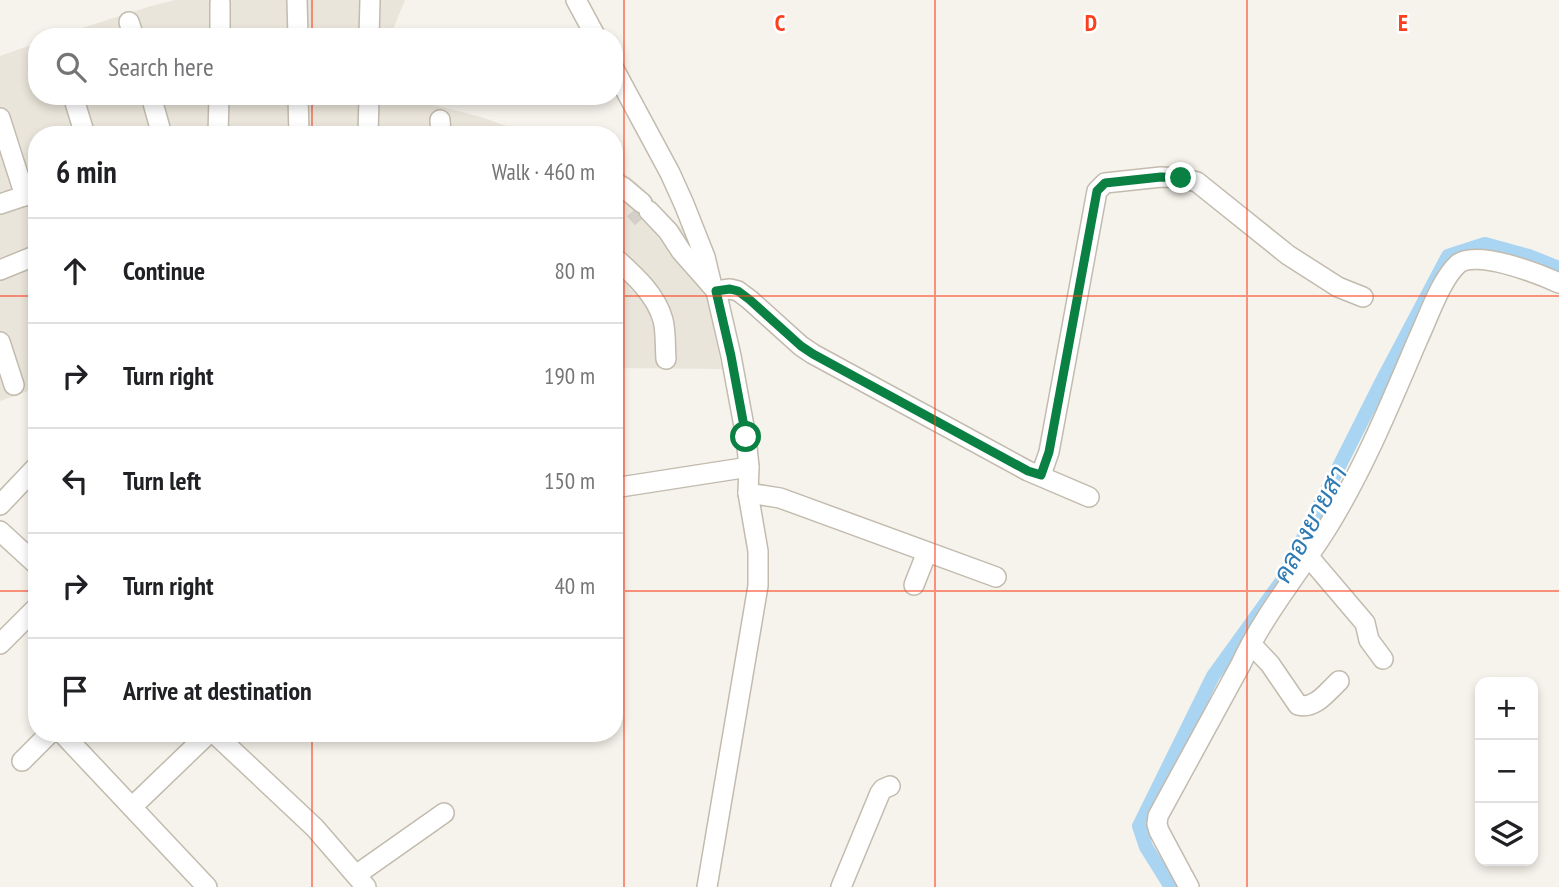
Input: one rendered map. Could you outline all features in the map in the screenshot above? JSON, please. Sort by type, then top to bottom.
[{"type":"street","points":[[297,0],[298,28]]},
{"type":"street","points":[[369,28],[370,0]]},
{"type":"street","points":[[576,0],[591,28]]},
{"type":"street","points":[[220,3],[220,28]]},
{"type":"street","points":[[623,86],[684,204],[714,288],[731,356],[746,437],[748,493],[758,551],[758,586],[707,887]]},
{"type":"street","points":[[76,105],[82,126]]},
{"type":"street","points":[[154,105],[159,126]]},
{"type":"street","points":[[218,126],[219,105]]},
{"type":"street","points":[[298,105],[299,126]]},
{"type":"street","points":[[368,126],[369,105]]},
{"type":"street","points":[[0,118],[28,187]]},
{"type":"street","points":[[1041,475],[1049,452],[1097,191],[1105,183],[1161,177],[1197,182],[1288,255],[1338,287],[1363,297]]},
{"type":"street","points":[[623,187],[642,211]]},
{"type":"street","points":[[0,204],[28,195]]},
{"type":"street","points":[[623,199],[668,231],[681,251],[714,288],[738,291],[813,354],[1028,471],[1088,497]]},
{"type":"street","points":[[1189,887],[1159,831],[1158,816],[1251,645],[1328,527],[1362,466],[1438,294],[1458,264],[1475,258],[1559,283]]},
{"type":"street","points":[[0,270],[28,259]]},
{"type":"street","points":[[623,265],[638,279],[660,310],[664,323],[666,359]]},
{"type":"street","points":[[0,342],[14,385]]},
{"type":"street","points":[[623,487],[749,467]]},
{"type":"street","points":[[0,505],[28,475]]},
{"type":"street","points":[[748,493],[780,498],[996,577]]},
{"type":"street","points":[[0,531],[28,557]]},
{"type":"street","points":[[914,584],[927,552]]},
{"type":"street","points":[[1308,556],[1366,623],[1369,640],[1383,659]]},
{"type":"street","points":[[0,644],[28,616]]},
{"type":"street","points":[[1251,645],[1270,664],[1298,705],[1312,705],[1339,681]]},
{"type":"street","points":[[22,761],[41,742]]},
{"type":"street","points":[[71,742],[207,887]]},
{"type":"street","points":[[132,807],[201,742]]},
{"type":"street","points":[[221,742],[316,828],[361,881],[444,813]]},
{"type":"street","points":[[841,887],[880,793],[890,786]]},
{"type":"shaded area","points":[[175,0],[405,0],[394,28],[82,28]]},
{"type":"shaded area","points":[[28,46],[28,105],[434,105],[506,126],[28,126],[28,391],[0,401],[0,56]]},
{"type":"shaded area","points":[[623,173],[637,183],[688,235],[706,291],[722,369],[623,368]]},
{"type":"waterway","name":"คลองยายสา","points":[[1171,887],[1146,847],[1139,826],[1213,676],[1281,582],[1448,256],[1485,244],[1529,256],[1559,268]]},
{"type":"tunnel","points":[[634,210],[642,219]]},
{"type":"route","points":[[746,437],[716,291],[738,291],[813,354],[1028,471],[1041,475],[1049,452],[1097,191],[1105,183],[1161,177],[1181,178]]}]
